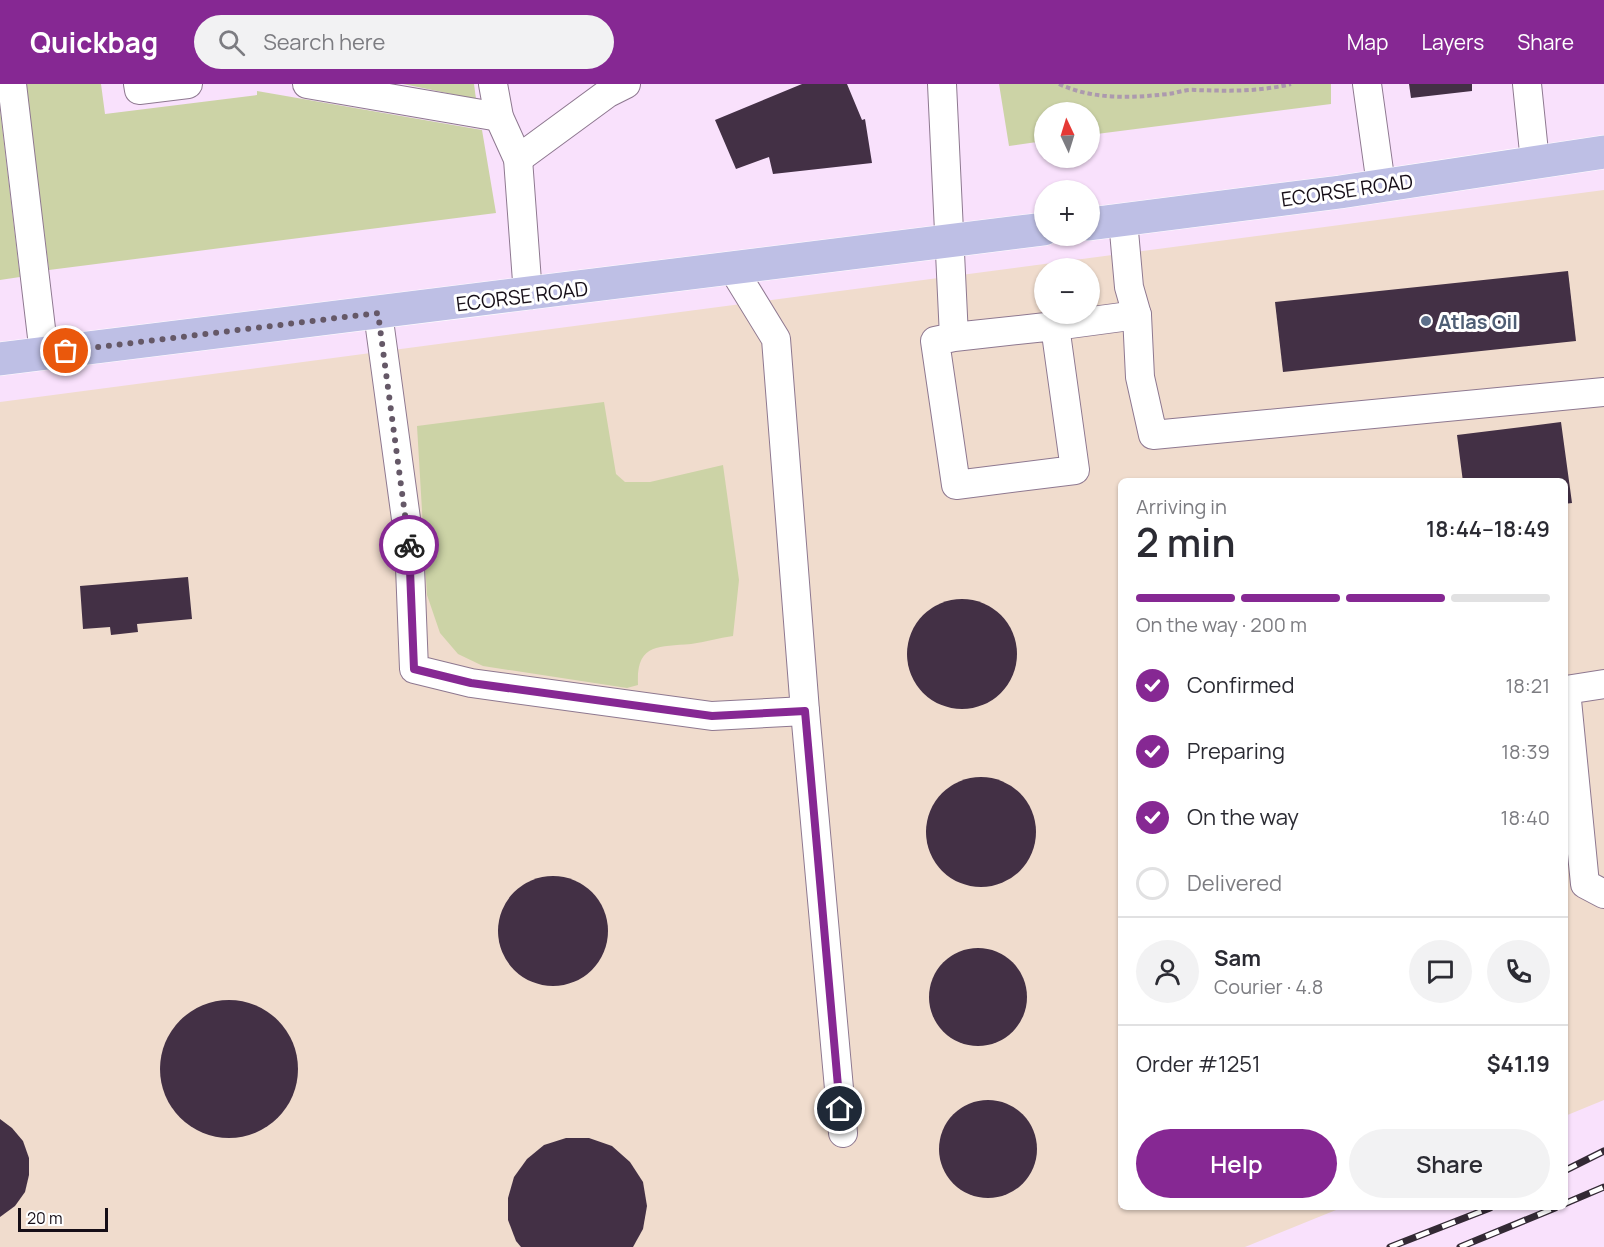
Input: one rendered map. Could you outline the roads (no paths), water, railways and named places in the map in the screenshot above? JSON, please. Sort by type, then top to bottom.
[{"type":"main road","name":"ECORSE ROAD","points":[[1100,223],[1604,152]]},
{"type":"main road","name":"ECORSE ROAD","points":[[0,359],[1034,230]]},
{"type":"street","points":[[12,84],[44,354]]},
{"type":"street","points":[[138,84],[139,90],[188,84]]},
{"type":"street","points":[[306,84],[499,117]]},
{"type":"street","points":[[493,84],[499,117],[518,159],[528,295]]},
{"type":"street","points":[[518,159],[608,93],[626,84]]},
{"type":"street","points":[[942,84],[954,337]]},
{"type":"street","points":[[1367,84],[1381,185]]},
{"type":"street","points":[[1527,84],[1535,162]]},
{"type":"street","points":[[1122,220],[1129,287],[1137,315],[1140,376],[1153,435],[1604,392]]},
{"type":"street","points":[[733,269],[776,339],[805,711],[843,1132]]},
{"type":"street","points":[[378,313],[409,541],[414,669],[471,683],[712,716],[805,711]]},
{"type":"street","points":[[1055,326],[1075,470],[956,485],[935,342],[954,337],[1137,315]]},
{"type":"street","points":[[1568,690],[1604,684]]},
{"type":"street","points":[[1568,710],[1585,884],[1604,894]]},
{"type":"railway","points":[[1568,1169],[1604,1151]]},
{"type":"railway","points":[[1568,1202],[1604,1187]]},
{"type":"railway","points":[[1390,1247],[1485,1210]]},
{"type":"railway","points":[[1460,1247],[1550,1210]]},
{"type":"place","name":"Atlas Oil","points":[[1426,321]]}]
